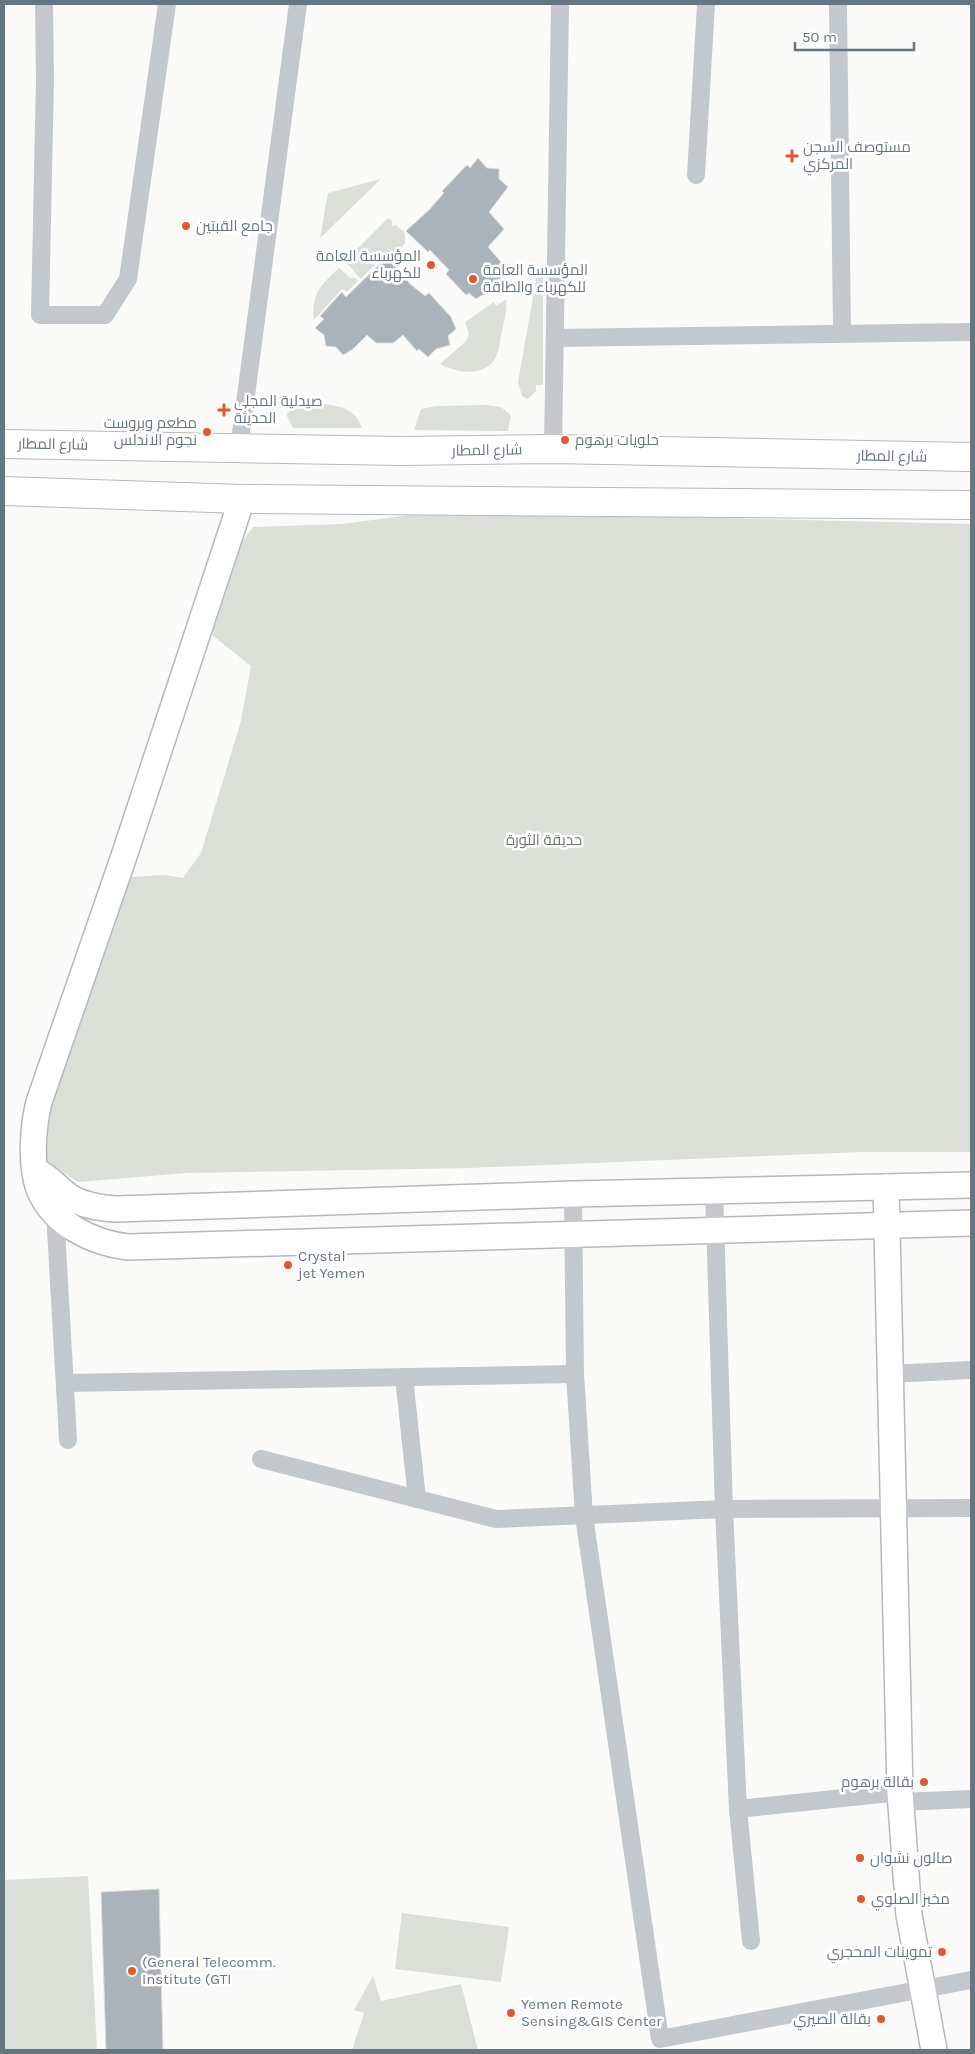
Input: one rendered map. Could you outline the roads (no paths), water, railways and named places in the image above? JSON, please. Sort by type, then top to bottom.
[{"type":"main road","name":"شارع المطار","points":[[4,444],[403,451],[553,449],[971,458]]},
{"type":"main road","points":[[4,491],[242,499],[971,505]]},
{"type":"street","points":[[44,4],[45,78],[40,314],[105,314],[128,280],[166,4]]},
{"type":"street","points":[[239,448],[298,4]]},
{"type":"street","points":[[553,449],[560,4]]},
{"type":"street","points":[[696,175],[706,4]]},
{"type":"street","points":[[838,4],[842,334]]},
{"type":"street","points":[[555,338],[971,332]]},
{"type":"street","points":[[242,499],[124,856],[39,1102],[34,1136],[39,1189],[61,1218],[88,1237],[111,1246],[128,1248],[971,1223]]},
{"type":"street","points":[[36,1171],[48,1177],[70,1197],[80,1202],[116,1209],[714,1190],[971,1185]]},
{"type":"street","points":[[886,1187],[901,1797],[909,1914],[934,2050]]},
{"type":"street","points":[[714,1190],[724,1510],[738,1809],[751,1941]]},
{"type":"street","points":[[573,1194],[575,1374],[584,1516],[660,2039],[971,1980]]},
{"type":"street","points":[[61,1218],[80,1202]]},
{"type":"street","points":[[199,1205],[200,1246]]},
{"type":"street","points":[[61,1218],[68,1440]]},
{"type":"street","points":[[890,1374],[971,1370]]},
{"type":"street","points":[[65,1383],[575,1374]]},
{"type":"street","points":[[404,1377],[417,1499]]},
{"type":"street","points":[[261,1459],[496,1520],[724,1510],[971,1508]]},
{"type":"street","points":[[738,1809],[901,1797],[971,1799]]},
{"type":"place","name":"مستوصف السجن المركزي","points":[[792,156]]},
{"type":"place","name":"جامع القبتين","points":[[186,226]]},
{"type":"place","name":"المؤسسة العامة للكهرباء","points":[[431,265]]},
{"type":"place","name":"المؤسسة العامة للكهرباء والطاقة","points":[[473,279]]},
{"type":"place","name":"صيدلية المجلي الحديثة","points":[[224,410]]},
{"type":"place","name":"مطعم وبروست نجوم الاندلس","points":[[207,432]]},
{"type":"place","name":"حلويات برهوم","points":[[565,440]]},
{"type":"place","name":"Crystal jet Yemen","points":[[288,1265]]},
{"type":"place","name":"بقالة برهوم","points":[[924,1782]]},
{"type":"place","name":"صالون نشوان","points":[[860,1858]]},
{"type":"place","name":"مخبز الصلوي","points":[[861,1899]]},
{"type":"place","name":"تموينات المحجري","points":[[942,1952]]},
{"type":"place","name":"(General Telecomm. Institute (GTI","points":[[132,1971]]},
{"type":"place","name":"Yemen Remote Sensing&GIS Center","points":[[511,2013]]},
{"type":"place","name":"بقالة الصيري","points":[[881,2019]]},
{"type":"park label","name":"حديقة الثورة","points":[[544,840]]}]
